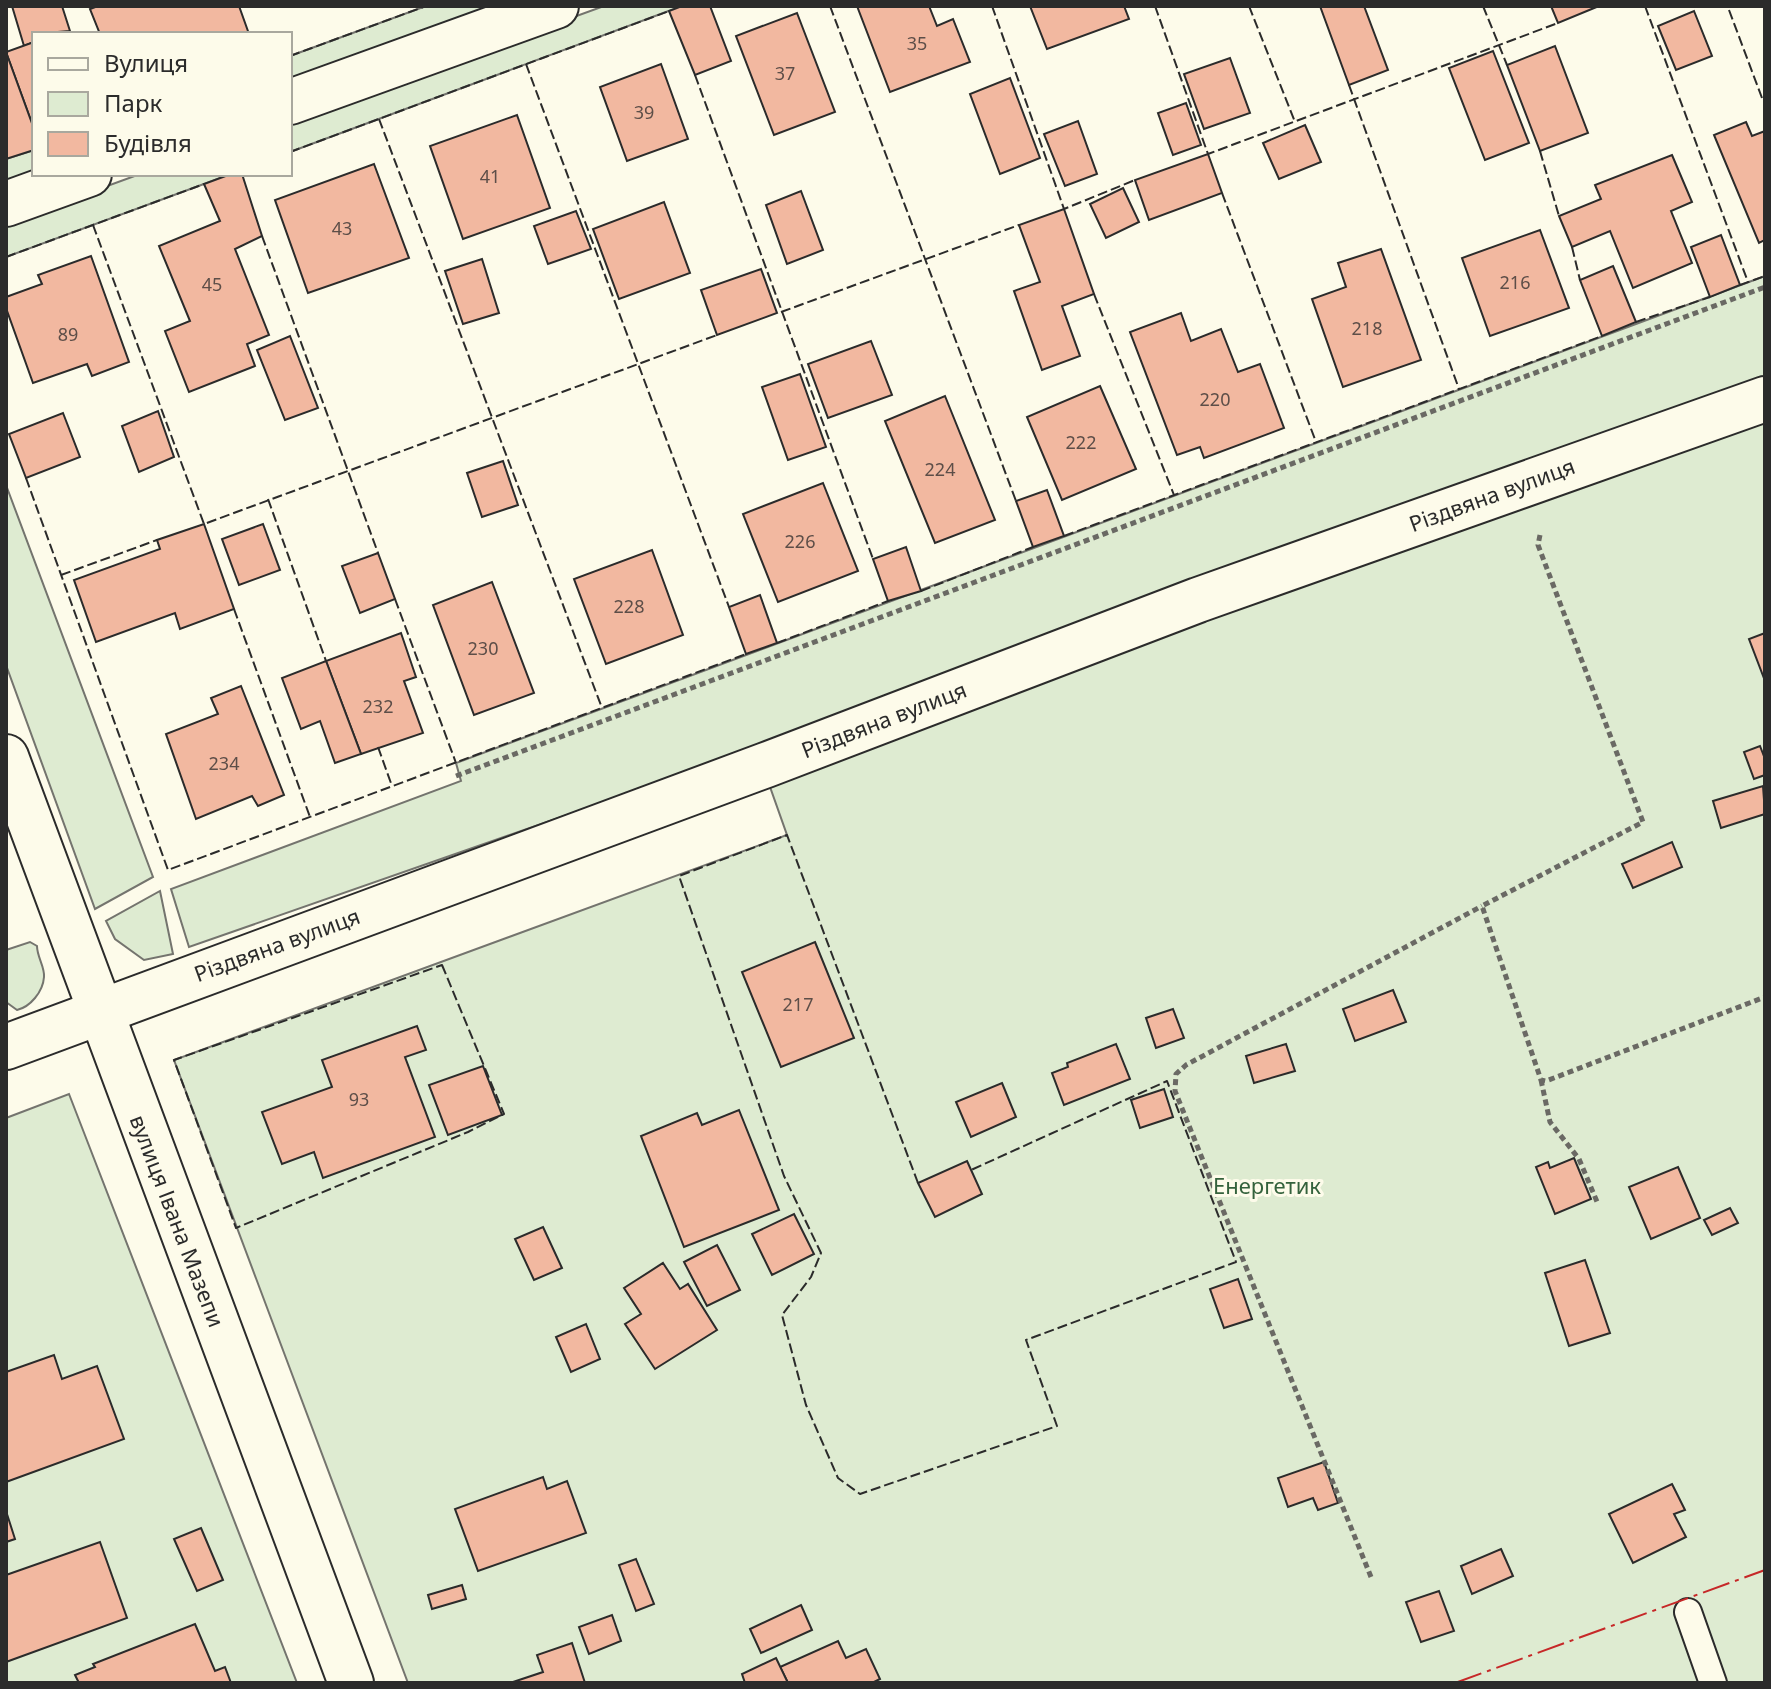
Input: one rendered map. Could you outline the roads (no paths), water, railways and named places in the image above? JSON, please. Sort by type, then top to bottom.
[{"type":"street","points":[[292,101],[556,6]]},
{"type":"street","points":[[6,204],[83,176]]},
{"type":"street","name":"Різдвяна вулиця","points":[[6,1047],[781,759],[1198,600],[1765,399]]},
{"type":"street","name":"вулиця Івана Мазепи","points":[[6,757],[351,1683]]},
{"type":"lane","points":[[1688,1612],[1713,1683]]},
{"type":"park label","name":"Енергетик","points":[[1267,1186]]}]
